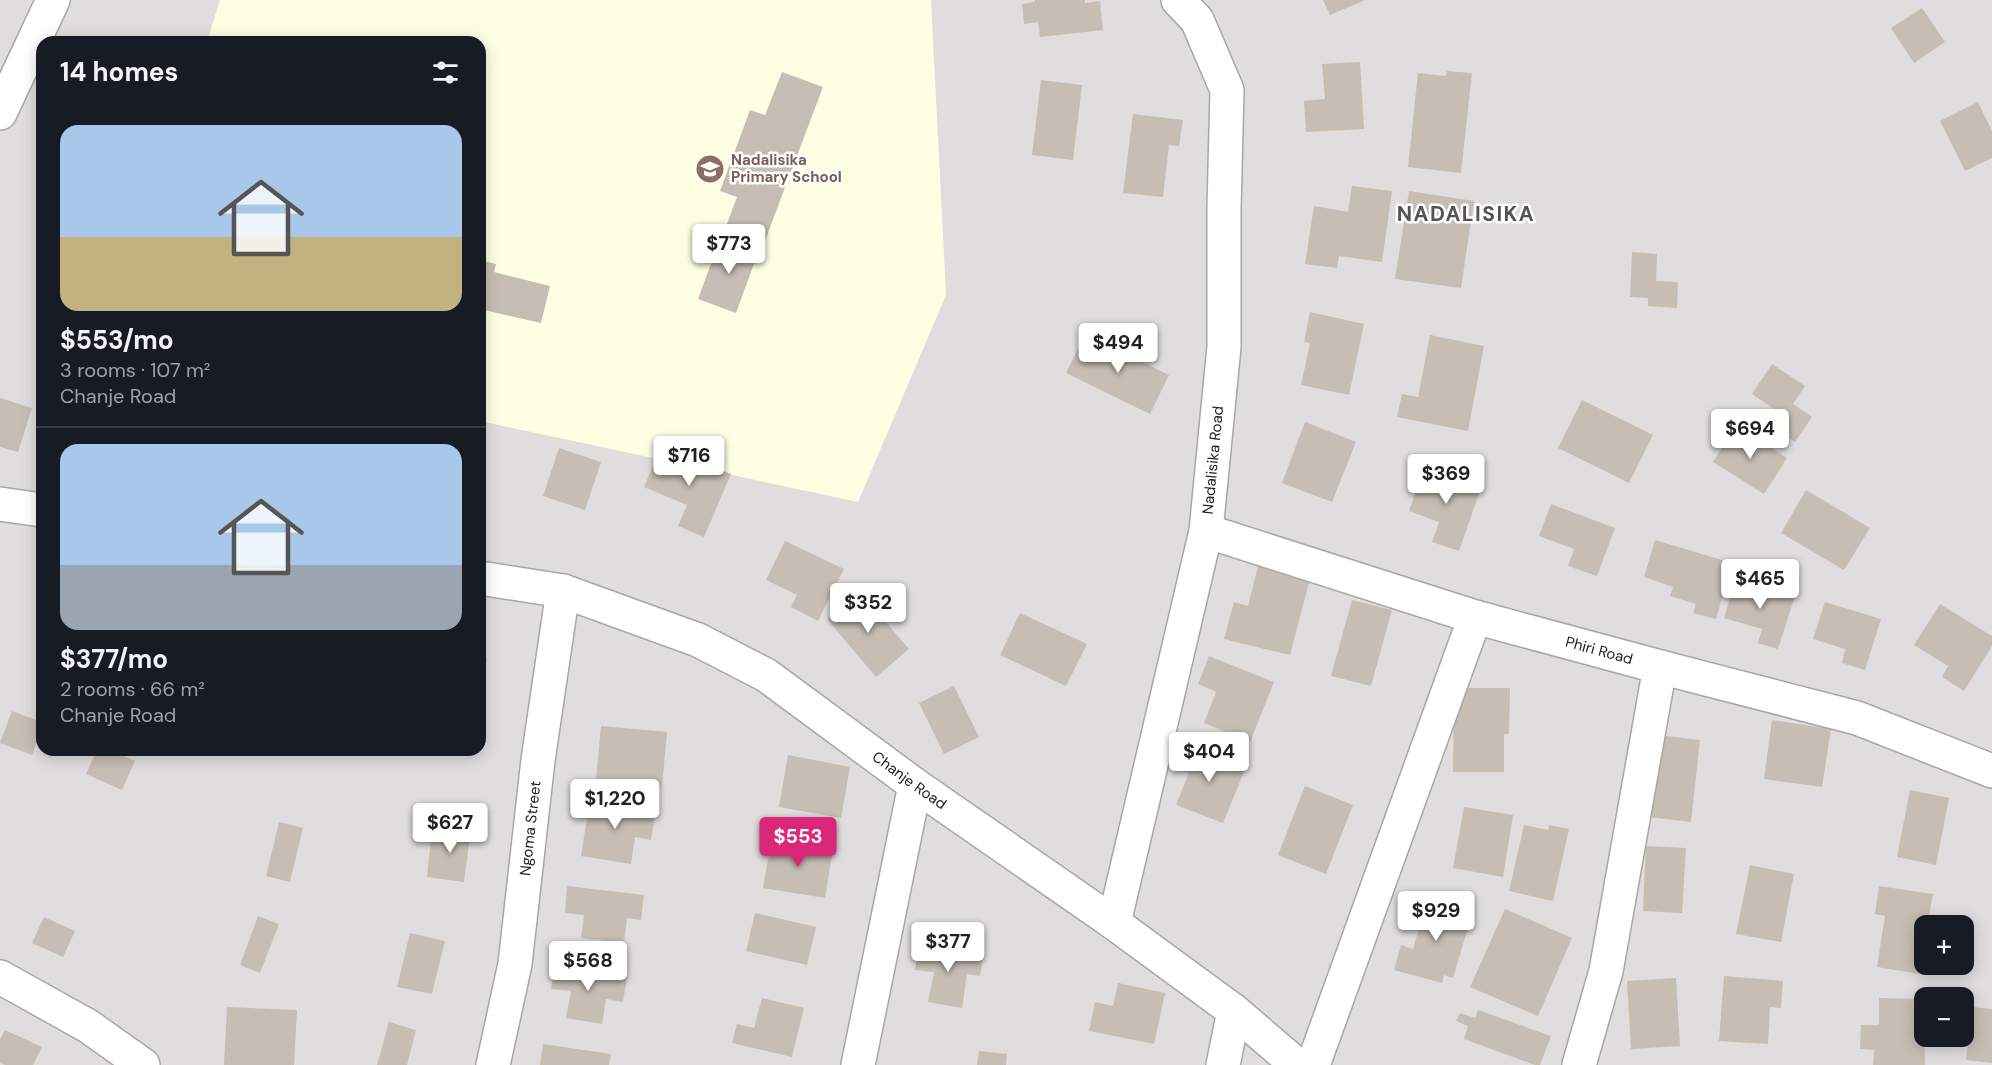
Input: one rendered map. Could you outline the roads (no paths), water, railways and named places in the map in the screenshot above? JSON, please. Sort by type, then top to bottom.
[{"type":"street","points":[[36,36],[53,0]]},
{"type":"street","name":"Nadalisika Road","points":[[1114,923],[1206,531],[1224,347],[1227,90],[1197,20],[1178,0]]},
{"type":"street","points":[[0,113],[36,36]]},
{"type":"street","points":[[0,504],[36,509]]},
{"type":"street","name":"Phiri Road","points":[[1206,531],[1475,617],[1857,718],[1992,771]]},
{"type":"street","name":"Chanje Road","points":[[486,579],[563,591],[698,640],[766,675],[915,785],[1114,923],[1234,1011],[1297,1065]]},
{"type":"street","name":"Ngoma Street","points":[[493,1065],[515,964],[538,760],[563,591]]},
{"type":"street","points":[[1313,1065],[1475,617]]},
{"type":"street","points":[[1579,1065],[1606,971],[1660,667]]},
{"type":"street","points":[[858,1065],[915,785]]},
{"type":"street","points":[[0,977],[88,1026],[143,1065]]},
{"type":"street","points":[[1224,1065],[1234,1011]]},
{"type":"place","name":"Nadalisika Primary School","points":[[710,169]]},
{"type":"district","name":"NADALISIKA","points":[[1466,214]]}]
